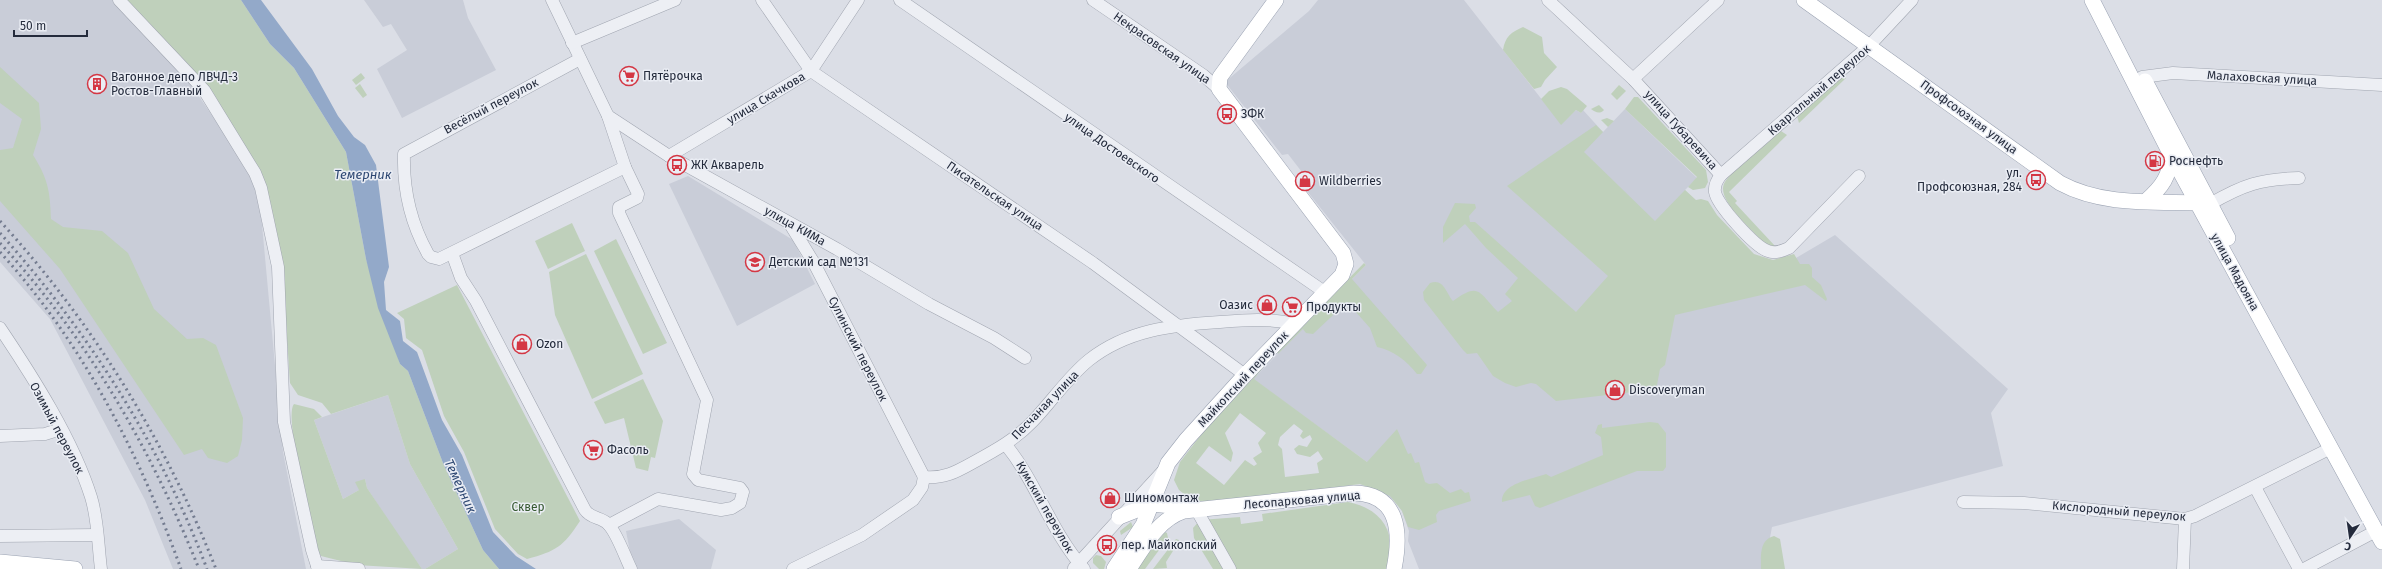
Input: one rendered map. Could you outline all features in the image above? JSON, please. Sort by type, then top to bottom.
[{"type":"main road","points":[[1219,89],[1220,77],[1276,0]]},
{"type":"main road","name":"Профсоюзная улица","points":[[1804,0],[2060,183],[2089,196],[2146,201],[2204,203]]},
{"type":"main road","name":"улица Мадояна","points":[[2092,0],[2171,155],[2204,203],[2380,533]]},
{"type":"main road","name":"улица Мадояна","points":[[2102,0],[2204,203],[2331,448],[2380,533]]},
{"type":"main road","name":"Некрасовская улица","points":[[1219,89],[1343,253],[1346,264],[1342,275]]},
{"type":"main road","points":[[2146,201],[2157,191],[2168,176],[2171,155]]},
{"type":"main road","name":"Майкопский переулок","points":[[1114,569],[1146,518],[1165,468],[1186,440],[1245,375],[1326,294],[1342,275]]},
{"type":"main road","points":[[1165,468],[1166,485],[1169,492],[1175,499],[1196,509]]},
{"type":"main road","name":"Лесопарковая улица","points":[[1196,509],[1354,493],[1369,494],[1386,506],[1395,520],[1398,545],[1394,569]]},
{"type":"main road","points":[[1119,517],[1152,504],[1196,509]]},
{"type":"main road","points":[[1129,569],[1155,531],[1170,517],[1196,509]]},
{"type":"main road","points":[[1119,517],[1146,518],[1155,524],[1155,531]]},
{"type":"main road","points":[[4,563],[75,569]]},
{"type":"street","points":[[119,0],[204,90],[255,173],[261,188],[278,267],[284,422],[318,567],[359,569]]},
{"type":"street","points":[[552,0],[608,116],[625,168],[638,196],[621,205],[619,213],[707,400],[693,474],[698,480],[740,488],[743,492],[740,503],[726,510],[658,499],[609,525]]},
{"type":"street","points":[[572,43],[675,0]]},
{"type":"street","name":"Писательская улица","points":[[762,0],[812,70],[1093,263],[1245,375]]},
{"type":"street","name":"улица Скачкова","points":[[669,156],[812,70],[858,0]]},
{"type":"street","name":"улица Достоевского","points":[[900,0],[1326,294]]},
{"type":"street","name":"Некрасовская улица","points":[[1093,0],[1203,75],[1219,89]]},
{"type":"street","name":"улица Губаревича","points":[[1548,0],[1633,79],[1721,175],[1715,187],[1717,200],[1759,246],[1767,251],[1776,252],[1789,248],[1859,176]]},
{"type":"street","points":[[1633,79],[1718,0]]},
{"type":"street","name":"Квартальный переулок","points":[[1721,175],[1870,46],[1912,0]]},
{"type":"street","name":"Весёлый переулок","points":[[452,253],[434,259],[428,254],[410,214],[404,154],[580,59]]},
{"type":"street","name":"Малаховская улица","points":[[2142,77],[2173,73],[2382,85]]},
{"type":"street","name":"улица КИМа","points":[[608,116],[669,156],[790,223],[929,304],[994,338],[1025,358]]},
{"type":"street","points":[[625,168],[452,253],[461,278],[476,301],[585,510],[590,517],[599,519],[609,525],[631,569]]},
{"type":"street","points":[[2204,203],[2246,184],[2266,180],[2299,178]]},
{"type":"street","name":"Сулинский переулок","points":[[790,223],[814,263],[924,477]]},
{"type":"street","name":"Песчаная улица","points":[[924,477],[937,478],[948,476],[1006,445],[1033,421],[1088,361],[1103,351],[1138,333],[1179,325],[1248,320],[1268,320],[1295,324]]},
{"type":"street","name":"Озимый переулок","points":[[0,328],[18,354],[61,429],[78,464],[91,498],[101,569]]},
{"type":"street","points":[[0,436],[45,434],[61,429]]},
{"type":"street","name":"Кумский переулок","points":[[1006,445],[1027,474],[1062,541],[1078,567]]},
{"type":"street","name":"Кислородный переулок","points":[[1962,502],[2017,503],[2185,519],[2195,516],[2255,487],[2331,448]]},
{"type":"street","name":"Майкопский переулок","points":[[1078,567],[1119,517],[1165,468]]},
{"type":"street","points":[[800,567],[862,535],[913,500],[922,487],[924,477]]},
{"type":"street","points":[[2255,487],[2299,569]]},
{"type":"street","points":[[1196,509],[1230,569]]},
{"type":"street","points":[[2183,569],[2185,519]]},
{"type":"street","points":[[2304,569],[2380,533]]},
{"type":"street","points":[[0,536],[97,535]]},
{"type":"shaded area","points":[[0,0],[116,0],[178,66],[253,175],[260,203],[283,452],[306,569],[173,569],[145,500],[50,319],[0,262]]},
{"type":"shaded area","points":[[364,0],[463,0],[468,18],[496,70],[402,118],[377,69],[407,50],[391,24],[383,27]]},
{"type":"shaded area","points":[[1318,0],[1464,0],[1561,124],[1576,110],[1581,113],[1583,110],[1603,132],[1625,109],[1697,178],[1685,190],[1741,247],[1763,262],[1796,258],[1835,235],[2008,389],[1991,413],[2003,466],[1772,527],[1764,569],[1419,569],[1408,541],[1409,531],[1402,511],[1397,503],[1381,491],[1367,462],[1253,379],[1366,265],[1299,181],[1305,176],[1288,154],[1282,155],[1225,82],[1309,11]]},
{"type":"shaded area","name":"Детский сад №131","points":[[688,176],[793,240],[815,284],[737,326],[669,184]]},
{"type":"shaded area","points":[[388,395],[410,464],[458,549],[425,569],[422,569],[396,532],[367,488],[365,479],[359,490],[343,499],[314,420]]},
{"type":"shaded area","points":[[679,519],[716,550],[711,569],[638,569],[631,557],[626,531]]},
{"type":"green space","points":[[123,0],[241,0],[270,44],[294,68],[346,152],[366,259],[400,364],[408,371],[443,463],[483,550],[499,569],[425,569],[458,549],[410,464],[388,395],[331,414],[322,403],[298,395],[290,383],[286,324],[263,185],[207,90]]},
{"type":"green space","points":[[1523,27],[1542,37],[1544,53],[1557,67],[1545,80],[1541,87],[1534,89],[1503,50],[1507,38],[1515,31]]},
{"type":"green space","points":[[0,67],[39,103],[41,129],[33,155],[42,171],[49,192],[51,219],[63,227],[102,231],[128,253],[154,309],[187,339],[203,338],[216,345],[243,418],[242,440],[238,456],[227,463],[208,458],[202,449],[184,455],[60,269],[0,201],[0,150],[13,148],[22,119],[0,103]]},
{"type":"green space","points":[[361,73],[365,78],[356,85],[352,80]]},
{"type":"green space","points":[[1843,76],[1846,78],[1799,123],[1797,116]]},
{"type":"green space","points":[[360,84],[367,95],[363,98],[355,88]]},
{"type":"green space","points":[[1619,85],[1626,91],[1617,100],[1611,94]]},
{"type":"green space","points":[[1561,87],[1567,89],[1587,106],[1581,113],[1576,110],[1561,125],[1541,99],[1549,91]]},
{"type":"green space","points":[[1634,97],[1638,97],[1706,170],[1708,182],[1705,188],[1693,190],[1688,187],[1697,177],[1625,109]]},
{"type":"green space","points":[[1599,105],[1604,110],[1601,112],[1596,112],[1591,109]]},
{"type":"green space","points":[[1607,118],[1614,121],[1608,127],[1601,120]]},
{"type":"green space","points":[[1596,125],[1603,132],[1584,152],[1655,221],[1685,190],[1696,200],[1701,199],[1708,201],[1717,215],[1754,254],[1773,260],[1794,254],[1800,264],[1809,264],[1812,268],[1812,277],[1821,285],[1827,299],[1826,301],[1805,285],[1675,315],[1665,365],[1660,369],[1657,385],[1650,390],[1556,401],[1536,384],[1531,383],[1516,387],[1493,376],[1477,353],[1467,354],[1463,350],[1424,300],[1423,292],[1430,283],[1435,282],[1442,284],[1453,301],[1469,292],[1478,292],[1498,312],[1512,301],[1505,294],[1518,278],[1486,248],[1465,224],[1443,243],[1443,227],[1455,203],[1475,204],[1476,208],[1469,216],[1470,222],[1475,222],[1576,312],[1608,276],[1507,186]]},
{"type":"green space","points":[[1781,131],[1787,135],[1729,192],[1737,201],[1735,203],[1775,246],[1772,247],[1764,243],[1739,218],[1724,195],[1723,187],[1732,173]]},
{"type":"green space","points":[[572,223],[585,251],[548,269],[535,241]]},
{"type":"green space","points":[[616,239],[667,343],[643,354],[594,251]]},
{"type":"green space","points":[[586,254],[643,374],[592,399],[555,315],[549,272]]},
{"type":"green space","points":[[1364,263],[1366,265],[1352,279],[1427,365],[1421,374],[1417,374],[1409,365],[1394,353],[1377,347],[1370,328],[1347,302],[1313,334],[1306,333],[1303,329],[1278,354],[1277,352]]},
{"type":"green space","name":"Сквер","points":[[457,285],[580,521],[569,537],[558,547],[527,559],[518,554],[495,529],[464,452],[444,416],[422,350],[406,338],[404,319],[397,313]]},
{"type":"green space","points":[[1265,365],[1254,379],[1367,462],[1397,429],[1408,454],[1411,453],[1415,463],[1419,462],[1425,482],[1429,484],[1437,483],[1450,493],[1461,489],[1465,493],[1469,492],[1471,501],[1439,511],[1436,515],[1437,522],[1419,530],[1408,527],[1402,511],[1390,496],[1360,484],[1210,504],[1189,498],[1179,490],[1174,480],[1180,462],[1204,431]],"holes":[[[1240,413],[1266,433],[1258,443],[1262,452],[1253,458],[1257,464],[1254,466],[1245,460],[1224,485],[1196,463],[1209,446],[1231,462],[1233,453],[1225,433]],[[1294,424],[1303,431],[1300,436],[1303,439],[1310,435],[1312,439],[1307,447],[1299,445],[1294,449],[1297,454],[1310,457],[1318,451],[1323,459],[1317,463],[1319,473],[1285,477],[1282,449],[1278,445],[1280,437]]]},
{"type":"green space","points":[[643,379],[663,421],[655,458],[651,457],[648,471],[636,468],[624,418],[605,424],[594,402]]},
{"type":"green space","points":[[294,404],[314,409],[322,417],[314,420],[343,499],[359,490],[355,482],[365,479],[367,488],[422,569],[357,565],[321,556],[317,549],[295,450],[292,429],[292,413]]},
{"type":"green space","points":[[1650,422],[1658,423],[1666,433],[1666,467],[1663,471],[1637,471],[1540,508],[1535,506],[1530,495],[1502,502],[1503,496],[1512,486],[1546,474],[1551,477],[1603,455],[1601,437],[1595,433],[1598,425],[1602,424],[1602,428]]},
{"type":"green space","points":[[1348,502],[1360,505],[1371,511],[1379,517],[1385,525],[1391,545],[1387,569],[1213,569],[1194,538],[1193,528],[1200,520],[1240,517],[1241,524],[1263,521],[1262,514]]},
{"type":"green space","points":[[1131,522],[1133,527],[1121,535],[1120,531]]},
{"type":"green space","points":[[1165,532],[1167,533],[1168,538],[1145,569],[1135,569]]},
{"type":"green space","points":[[1774,536],[1780,539],[1785,569],[1761,569],[1761,554],[1763,545],[1769,538]]},
{"type":"green space","points":[[1176,539],[1179,540],[1166,562],[1167,568],[1153,569]]},
{"type":"green space","points":[[1096,555],[1101,556],[1106,562],[1104,569],[1099,569],[1093,563],[1093,558]]},
{"type":"water","name":"Темерник","points":[[241,0],[261,0],[312,69],[338,116],[354,137],[365,145],[376,165],[389,267],[384,282],[386,310],[400,321],[403,341],[417,352],[442,420],[462,455],[493,532],[516,556],[536,569],[499,569],[483,550],[443,463],[408,371],[400,364],[378,308],[366,259],[346,152],[294,68],[270,44]]},
{"type":"railway","points":[[0,221],[66,300],[124,385],[150,429],[174,475],[196,521],[216,569]]},
{"type":"railway","points":[[0,233],[63,310],[92,350],[119,392],[168,478],[189,523],[207,569]]},
{"type":"railway","points":[[0,243],[32,279],[89,356],[138,439],[181,525],[199,569]]},
{"type":"railway","points":[[0,252],[30,287],[57,323],[106,402],[147,484],[181,569]]},
{"type":"place","name":"Пятёрочка","points":[[629,76]]},
{"type":"place","name":"Вагонное депо ЛВЧД-3 Ростов-Главный","points":[[97,84]]},
{"type":"place","name":"ЗФК","points":[[1227,114]]},
{"type":"place","name":"Роснефть","points":[[2155,161]]},
{"type":"place","name":"ЖК Акварель","points":[[677,165]]},
{"type":"place","name":"ул. Профсоюзная, 284","points":[[2036,180]]},
{"type":"place","name":"Wildberries","points":[[1305,181]]},
{"type":"place","name":"Детский сад №131","points":[[755,262]]},
{"type":"place","name":"Оазис","points":[[1267,305]]},
{"type":"place","name":"Продукты","points":[[1292,307]]},
{"type":"place","name":"Ozon","points":[[522,344]]},
{"type":"place","name":"Discoveryman","points":[[1615,390]]},
{"type":"place","name":"Фасоль","points":[[593,450]]},
{"type":"place","name":"Шиномонтаж","points":[[1110,498]]},
{"type":"place","name":"пер. Майкопский","points":[[1107,545]]}]
